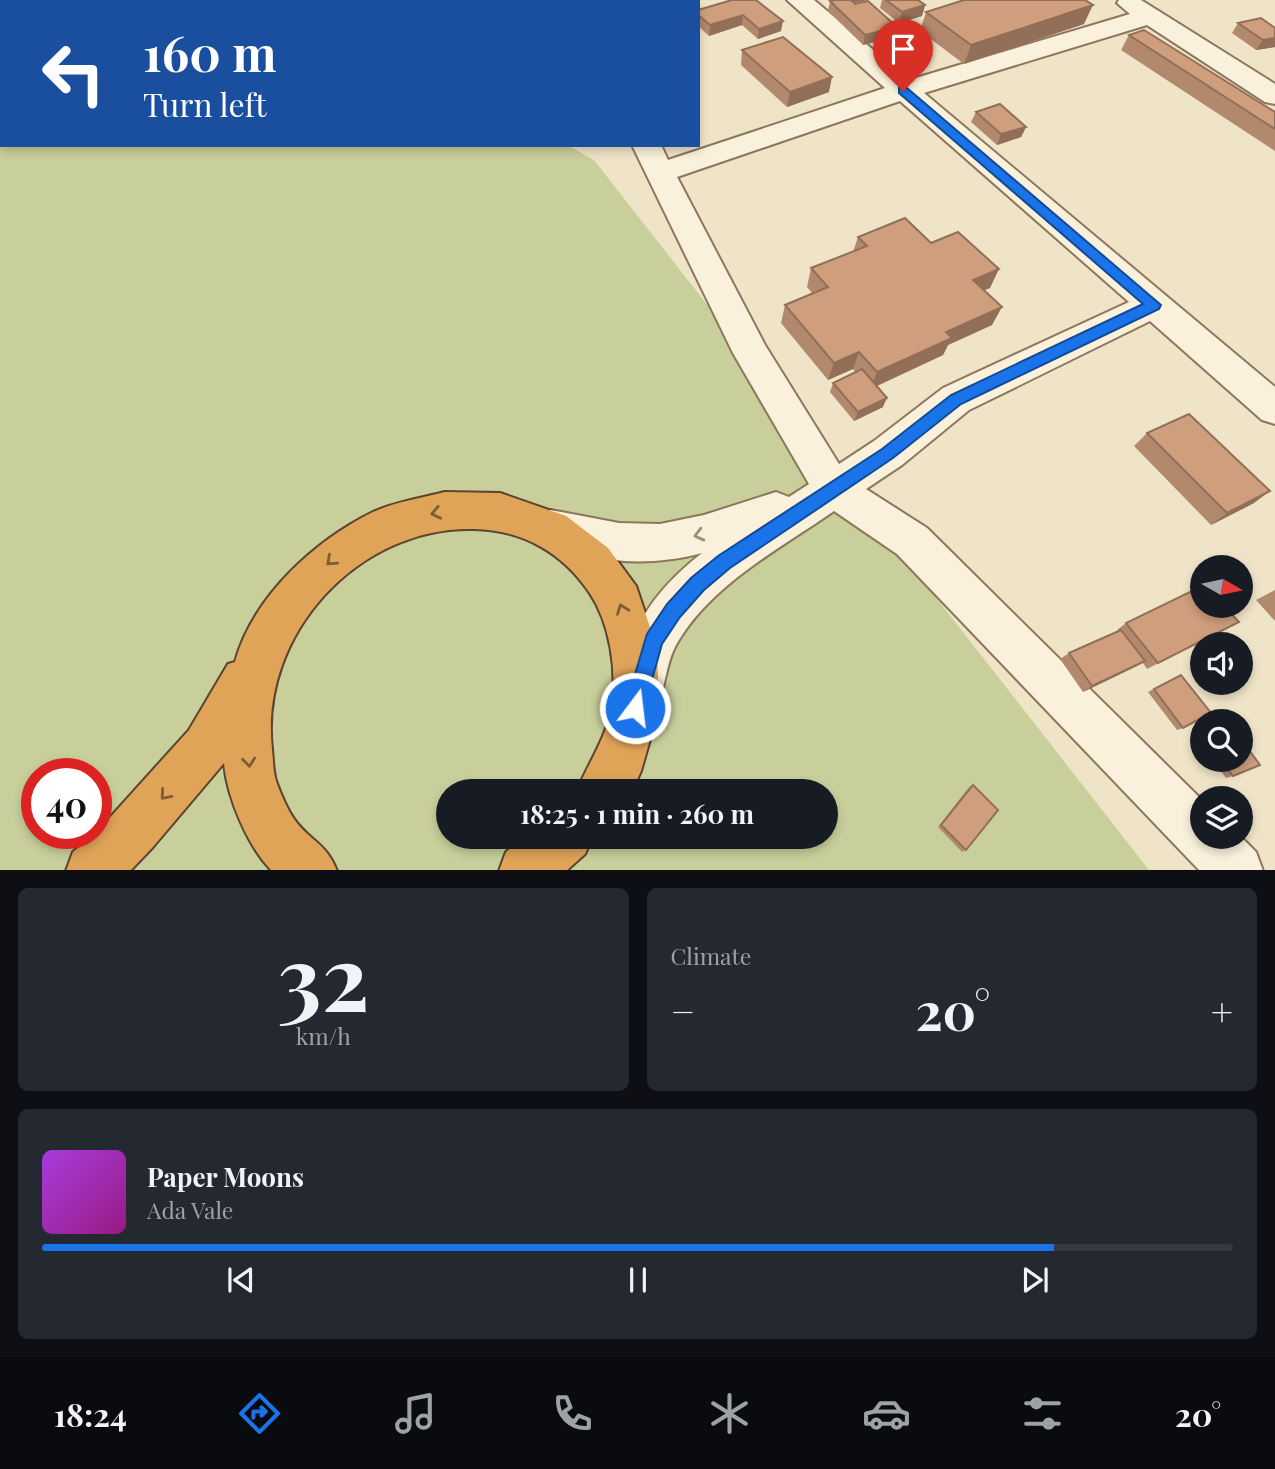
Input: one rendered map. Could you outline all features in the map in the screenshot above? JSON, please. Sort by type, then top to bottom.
[{"type":"highway","points":[[92,870],[134,830],[206,747],[291,601],[336,556],[388,525],[445,510],[500,511],[551,529],[593,562],[620,601],[635,648],[635,708],[616,771],[610,779]]},
{"type":"highway","points":[[259,658],[245,723],[251,783],[276,838],[311,870]]},
{"type":"highway","points":[[525,870],[551,849]]},
{"type":"street","points":[[799,0],[1275,409]]},
{"type":"street","points":[[1125,0],[1275,96]]},
{"type":"street","points":[[700,146],[903,91],[1150,16]]},
{"type":"street","points":[[696,147],[652,159],[751,353],[834,489],[912,541],[1190,823]]},
{"type":"street","points":[[635,708],[653,640],[681,602],[724,562],[888,453],[956,399],[1154,305]]},
{"type":"street","points":[[551,529],[594,538],[658,543],[735,525],[834,489]]},
{"type":"street","points":[[1216,849],[1237,870]]},
{"type":"green space","points":[[0,147],[571,147],[594,160],[1149,870],[0,870]]},
{"type":"building","points":[[732,0],[756,0],[783,21],[759,29],[743,15],[710,25],[700,17],[700,9]]},
{"type":"building","points":[[851,0],[855,4],[868,1],[897,27],[865,35],[830,1]]},
{"type":"building","points":[[886,0],[918,0],[925,5],[902,12]]},
{"type":"building","points":[[964,0],[1085,0],[1093,5],[971,45],[926,12]]},
{"type":"building","points":[[1261,18],[1275,28],[1275,38],[1263,40],[1238,23]]},
{"type":"building","points":[[1144,30],[1275,112],[1275,129],[1129,35]]},
{"type":"building","points":[[783,37],[832,77],[790,92],[742,50]]},
{"type":"building","points":[[1000,104],[1026,127],[1001,134],[976,112]]},
{"type":"building","points":[[905,218],[931,243],[958,232],[999,269],[973,280],[1002,307],[946,332],[952,338],[877,372],[859,352],[834,363],[785,305],[828,287],[811,268],[867,246],[858,237]]},
{"type":"building","points":[[862,369],[887,398],[858,412],[833,383]]},
{"type":"building","points":[[1189,414],[1270,491],[1227,513],[1147,433]]},
{"type":"building","points":[[1190,592],[1190,618],[1235,618],[1239,622],[1219,632],[1190,632],[1190,647],[1158,663],[1126,623]]},
{"type":"building","points":[[1121,630],[1145,661],[1092,686],[1069,653]]},
{"type":"building","points":[[1181,675],[1190,686],[1190,695],[1197,695],[1208,709],[1190,709],[1190,724],[1183,728],[1154,689]]},
{"type":"building","points":[[1253,755],[1260,765],[1253,768]]},
{"type":"building","points":[[973,785],[998,810],[966,850],[941,825]]},
{"type":"route","points":[[635,708],[653,640],[673,610],[697,584],[724,562],[888,453],[956,399],[1154,305],[903,91]]}]
